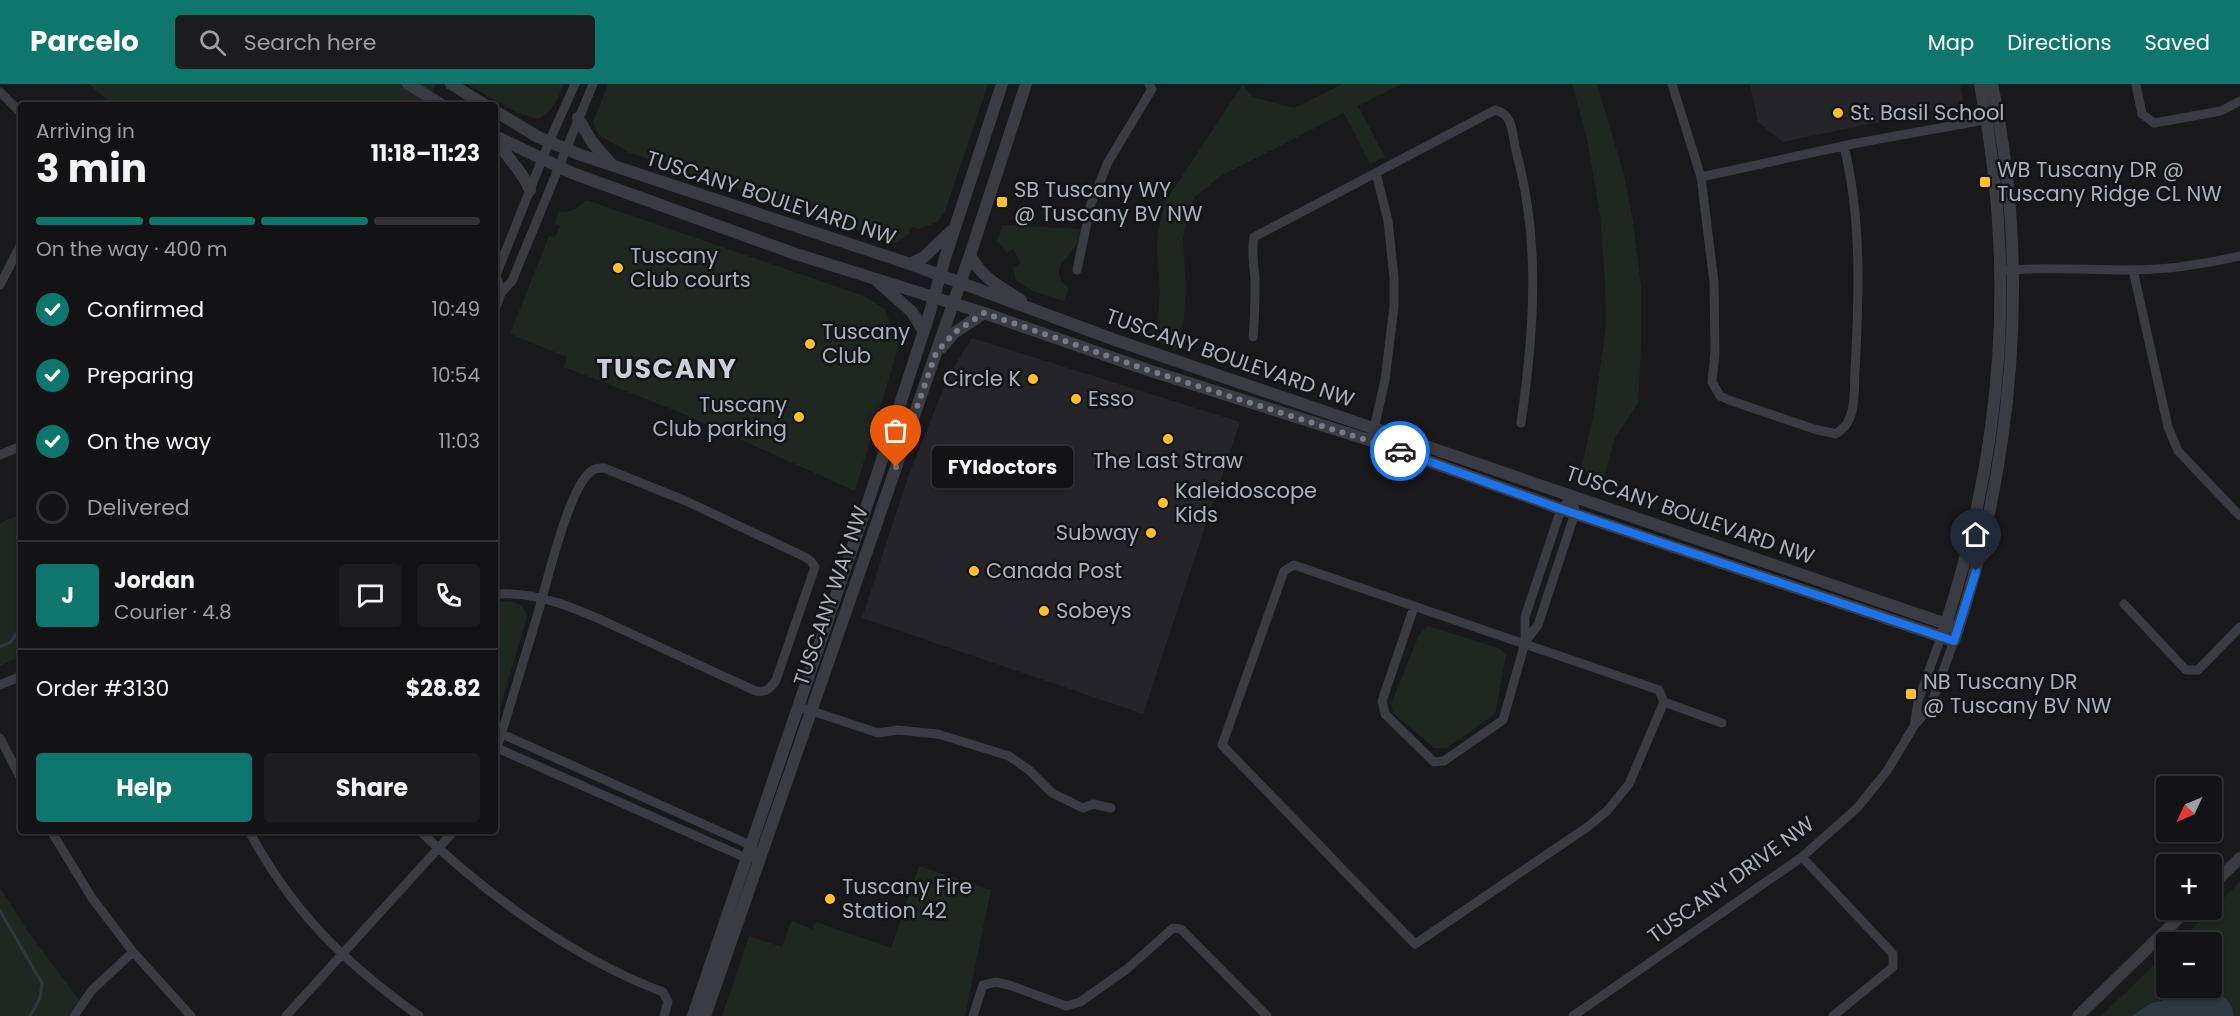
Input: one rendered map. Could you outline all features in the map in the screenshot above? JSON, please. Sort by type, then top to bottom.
[{"type":"street","points":[[408,84],[437,102]]},
{"type":"street","points":[[451,84],[480,102]]},
{"type":"street","points":[[498,270],[549,142],[575,84]]},
{"type":"street","points":[[498,301],[501,292],[512,281],[592,84]]},
{"type":"street","name":"TUSCANY WAY NW","points":[[693,1016],[876,478],[1002,84]]},
{"type":"street","name":"TUSCANY WAY NW","points":[[705,1016],[813,711],[970,255],[1026,84]]},
{"type":"street","points":[[1077,270],[1090,204],[1107,162],[1152,89],[1149,84]]},
{"type":"street","points":[[1672,84],[1701,177],[1714,282],[1715,352],[1712,382],[1720,396],[1729,400],[1814,429],[1836,434],[1846,425],[1852,406],[1858,289],[1852,178],[1844,146]]},
{"type":"street","name":"TUSCANY DRIVE NW","points":[[1573,1016],[1802,857],[1857,808],[1887,771],[1914,726],[1930,707],[1954,641],[1986,528],[2002,440],[2011,354],[2014,270],[2007,186],[1993,118],[1980,84]]},
{"type":"street","name":"TUSCANY DRIVE NW","points":[[1914,726],[1918,701],[1946,623],[1970,544],[1990,442],[2000,340],[2001,271],[1992,84]]},
{"type":"street","points":[[2136,84],[2142,114],[2154,123],[2221,111],[2240,101]]},
{"type":"street","points":[[0,92],[18,110]]},
{"type":"street","points":[[1253,337],[1255,296],[1254,261],[1251,249],[1254,237],[1496,110],[1503,112],[1510,118],[1523,175],[1530,220],[1534,282],[1530,360],[1521,423]]},
{"type":"street","name":"TUSCANY BOULEVARD NW","points":[[498,113],[549,142],[613,166],[910,264],[1045,315],[1958,628]]},
{"type":"street","points":[[578,118],[592,142],[613,166]]},
{"type":"street","points":[[1701,177],[1844,146],[1993,118]]},
{"type":"street","name":"TUSCANY BOULEVARD NW","points":[[498,138],[558,168],[793,253],[984,313],[1148,370],[1372,441],[1561,509],[1954,641]]},
{"type":"street","points":[[498,143],[521,172],[530,190]]},
{"type":"street","points":[[1372,441],[1385,380],[1394,288],[1388,221],[1376,173]]},
{"type":"street","points":[[910,264],[930,252],[956,225]]},
{"type":"street","points":[[0,285],[18,250]]},
{"type":"street","points":[[970,255],[975,266],[988,279],[1045,315]]},
{"type":"street","points":[[2001,271],[2133,270],[2217,262],[2240,256]]},
{"type":"street","points":[[2133,270],[2168,427],[2178,451],[2240,516]]},
{"type":"street","points":[[873,278],[912,312],[923,330]]},
{"type":"street","points":[[498,282],[501,292]]},
{"type":"street","points":[[936,353],[954,333],[984,313]]},
{"type":"street","points":[[0,454],[18,447]]},
{"type":"street","points":[[498,594],[513,592],[542,598],[610,625],[760,692],[770,688],[776,680],[814,570],[812,561],[686,501],[604,468],[594,469],[575,494],[562,528],[542,598],[498,746]]},
{"type":"street","points":[[1414,607],[1382,701],[1385,714],[1434,762],[1444,761],[1503,720],[1525,643],[1525,617],[1561,509],[1573,496]]},
{"type":"street","points":[[1525,643],[1538,625],[1575,513],[1573,496]]},
{"type":"street","points":[[1294,564],[1414,607],[1525,643],[1659,690],[1664,702],[1629,784],[1607,811],[1586,828],[1415,944],[1222,745],[1284,571],[1294,564]]},
{"type":"street","points":[[2124,604],[2186,670],[2198,670],[2240,627]]},
{"type":"street","points":[[0,685],[18,677]]},
{"type":"street","points":[[1664,702],[1722,723]]},
{"type":"street","points":[[798,706],[878,733],[898,730],[938,734],[1008,756],[1029,770],[1052,793],[1083,808],[1093,804],[1111,808]]},
{"type":"street","points":[[502,734],[750,845],[760,856]]},
{"type":"street","points":[[0,738],[18,773]]},
{"type":"street","points":[[498,753],[746,858],[760,856]]},
{"type":"street","points":[[53,834],[92,898],[133,952],[191,1016]]},
{"type":"street","points":[[251,834],[265,862],[297,907],[341,955],[419,1016]]},
{"type":"street","points":[[423,834],[439,849],[528,918],[611,968],[663,992],[668,1002],[663,1016]]},
{"type":"street","points":[[286,1016],[452,834]]},
{"type":"street","points":[[1802,857],[1893,954],[1893,968],[1833,1016]]},
{"type":"street","points":[[2222,875],[2240,858]]},
{"type":"street","points":[[2078,1016],[2177,920]]},
{"type":"street","points":[[972,1016],[983,986],[996,982],[1066,1006],[1080,1002],[1126,969],[1173,928],[1181,929],[1268,1016]]},
{"type":"street","points":[[74,1016],[92,990],[133,952]]},
{"type":"shaded area","points":[[89,84],[436,84],[428,102],[110,102]]},
{"type":"shaded area","points":[[467,84],[564,84],[557,100],[538,119],[518,113]]},
{"type":"shaded area","points":[[608,84],[988,84],[945,211],[938,222],[919,229],[913,227],[909,230],[909,234],[895,243],[628,152],[599,135],[593,122]]},
{"type":"shaded area","points":[[1243,84],[1252,97],[1294,108],[1343,84],[1402,84],[1358,106],[1385,157],[1370,164],[1344,113],[1219,177],[1195,197],[1183,238],[1186,288],[1184,317],[1177,350],[1144,336],[1158,323],[1160,289],[1158,231],[1165,202]]},
{"type":"shaded area","points":[[1572,84],[1597,84],[1624,175],[1633,221],[1641,286],[1638,403],[1615,438],[1604,477],[1581,470],[1594,412],[1606,326],[1605,281],[1600,214],[1587,139]]},
{"type":"shaded area","name":"St. Basil School","points":[[1750,84],[1960,84],[1963,98],[1960,105],[1783,142],[1758,122]]},
{"type":"shaded area","points":[[586,200],[861,295],[885,309],[891,325],[901,338],[855,491],[679,412],[564,367],[567,357],[510,334],[549,236],[555,237],[560,226],[554,223],[559,211],[574,210]]},
{"type":"shaded area","points":[[1003,225],[1080,229],[1076,244],[1060,267],[1060,277],[1069,289],[1064,301],[1033,291],[1016,281],[1013,267],[1021,263],[1013,249],[1007,253],[997,240]]},
{"type":"shaded area","points":[[972,338],[1240,422],[1143,714],[862,618],[909,474],[950,373]]},
{"type":"shaded area","points":[[18,516],[18,657],[0,666],[0,524]]},
{"type":"shaded area","points":[[498,602],[511,602],[519,605],[527,617],[498,715]]},
{"type":"shaded area","points":[[1428,626],[1501,649],[1506,655],[1495,714],[1447,748],[1434,748],[1393,713],[1391,704],[1419,635]]},
{"type":"shaded area","points":[[919,866],[991,890],[965,1016],[722,1016],[749,936],[782,947],[791,921],[813,929],[816,922],[891,948]]},
{"type":"shaded area","points":[[2240,882],[2240,1016],[2101,1016],[2156,964],[2156,998],[2222,998],[2222,932],[2188,932],[2201,920],[2222,920],[2222,899]]},
{"type":"shaded area","points":[[0,888],[27,930],[79,1000],[68,1016],[0,1016]]},
{"type":"shaded area","points":[[2222,996],[2233,1009],[2234,1016],[2132,1016],[2151,1003],[2167,998],[2222,998]]},
{"type":"waterway","points":[[0,647],[11,642],[18,633]]},
{"type":"waterway","points":[[0,911],[42,983],[40,998],[30,1016]]},
{"type":"way so far","points":[[896,467],[936,353],[954,333],[984,313],[1148,370],[1400,451]]},
{"type":"place","name":"St. Basil School","points":[[1838,113]]},
{"type":"place","name":"WB Tuscany DR @ Tuscany Ridge CL NW","points":[[1985,182]]},
{"type":"place","name":"SB Tuscany WY @ Tuscany BV NW","points":[[1002,202]]},
{"type":"place","name":"Tuscany Club courts","points":[[618,268]]},
{"type":"place","name":"Tuscany Club","points":[[810,344]]},
{"type":"place","name":"Circle K","points":[[1033,379]]},
{"type":"place","name":"Esso","points":[[1076,399]]},
{"type":"place","name":"Tuscany Club parking","points":[[799,417]]},
{"type":"place","name":"The Last Straw","points":[[1168,439]]},
{"type":"place","name":"FYIdoctors","points":[[896,467]]},
{"type":"place","name":"Kaleidoscope Kids","points":[[1163,503]]},
{"type":"place","name":"Subway","points":[[1151,533]]},
{"type":"place","name":"Canada Post","points":[[974,571]]},
{"type":"place","name":"Sobeys","points":[[1044,611]]},
{"type":"place","name":"NB Tuscany DR @ Tuscany BV NW","points":[[1911,694]]},
{"type":"place","name":"Tuscany Fire Station 42","points":[[830,899]]},
{"type":"district","name":"TUSCANY","points":[[667,369]]},
{"type":"route","points":[[1400,451],[1561,509],[1954,641],[1976,571]]}]
